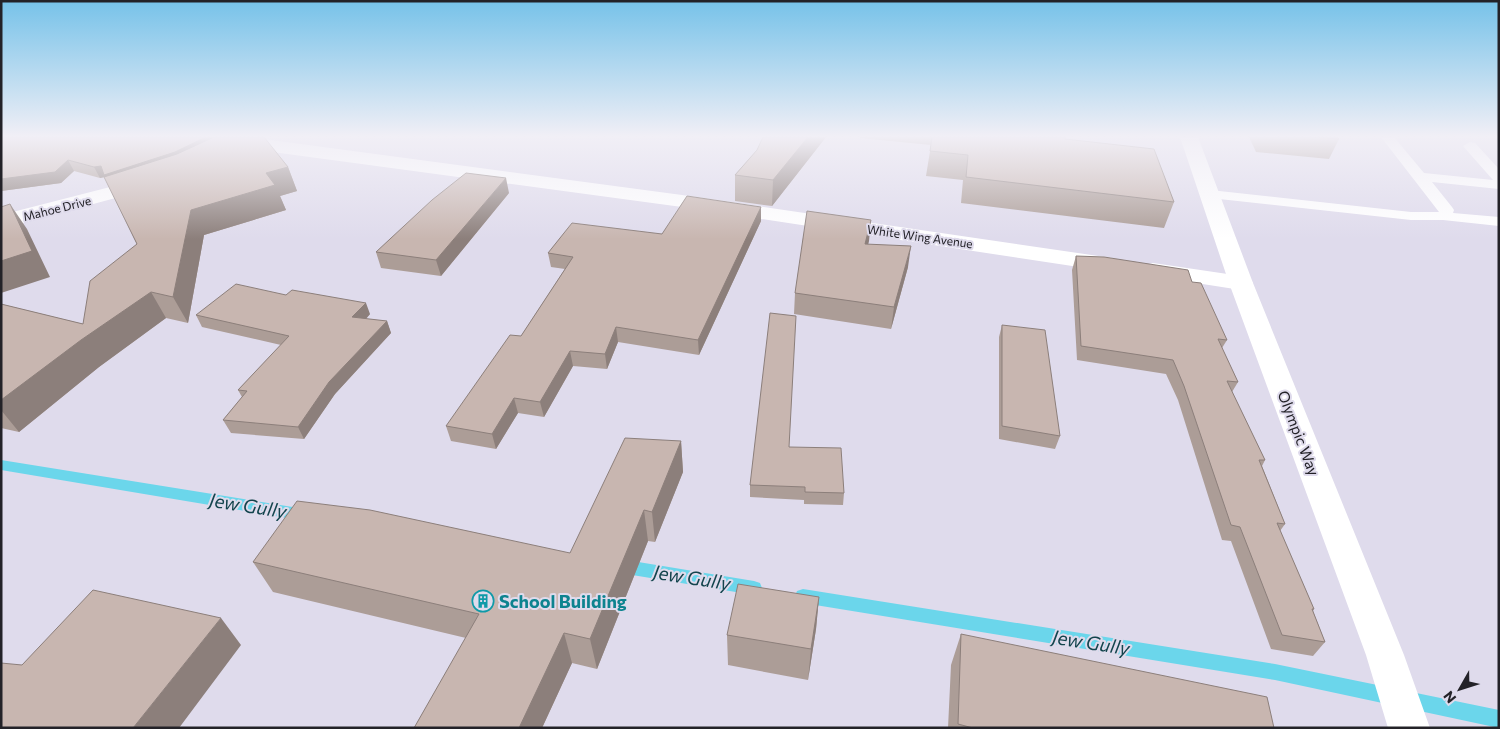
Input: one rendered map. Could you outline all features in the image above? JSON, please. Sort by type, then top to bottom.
[{"type":"street","name":"White Wing Avenue","points":[[451,171],[692,203],[1241,283]]},
{"type":"street","name":"Olympic Way","points":[[1202,171],[1241,283],[1385,655],[1410,728]]},
{"type":"street","name":"Mahoe Drive","points":[[1,222],[134,188],[170,174]]},
{"type":"lane","points":[[1415,171],[1447,210],[1443,216]]},
{"type":"lane","points":[[1420,177],[1499,185]]},
{"type":"lane","points":[[1210,194],[1411,216],[1443,216],[1499,222]]},
{"type":"building","points":[[1,171],[56,171],[55,172],[1,179]]},
{"type":"building","points":[[103,171],[116,171],[104,175]]},
{"type":"building","points":[[123,171],[273,171],[266,173],[275,185],[191,210],[173,297],[151,292],[81,340],[1,400],[1,304],[83,324],[90,281],[137,244],[104,177]]},
{"type":"building","points":[[739,171],[780,171],[773,180],[735,175]]},
{"type":"building","points":[[967,171],[1162,171],[1174,202],[966,177]]},
{"type":"building","points":[[466,173],[506,178],[436,260],[376,252],[432,200]]},
{"type":"building","points":[[687,196],[761,207],[698,340],[616,327],[605,354],[570,351],[540,402],[514,398],[492,434],[446,426],[510,335],[521,336],[573,257],[548,253],[572,223],[662,234]]},
{"type":"building","points":[[10,204],[32,251],[1,261],[1,207]]},
{"type":"building","points":[[807,211],[871,220],[865,244],[911,246],[894,307],[795,293]]},
{"type":"building","points":[[1076,256],[1104,257],[1188,270],[1192,282],[1201,283],[1227,340],[1218,339],[1238,382],[1227,381],[1265,460],[1259,460],[1285,524],[1277,523],[1314,609],[1312,609],[1325,642],[1282,635],[1240,527],[1231,525],[1184,386],[1173,360],[1081,346]]},
{"type":"building","points":[[236,284],[286,295],[292,290],[366,303],[352,317],[387,321],[329,382],[298,427],[223,420],[247,391],[238,390],[289,336],[196,315]]},
{"type":"building","points":[[770,313],[796,316],[789,447],[841,448],[844,493],[805,492],[805,487],[750,485]]},
{"type":"building","points":[[1002,325],[1045,330],[1060,436],[1002,426]]},
{"type":"building","points":[[625,438],[681,441],[652,512],[644,510],[590,639],[564,633],[519,728],[414,728],[479,614],[253,562],[297,501],[370,510],[570,553]]},
{"type":"building","points":[[738,584],[819,597],[811,649],[727,635]]},
{"type":"building","points":[[93,590],[221,618],[133,728],[1,728],[1,663],[22,665]]},
{"type":"building","points":[[961,634],[1267,697],[1274,728],[973,728],[958,724]]},
{"type":"waterway","name":"Jew Gully","points":[[1,465],[305,515]]},
{"type":"waterway","name":"Jew Gully","points":[[620,566],[754,588]]},
{"type":"waterway","name":"Jew Gully","points":[[803,596],[1275,672],[1499,719]]},
{"type":"place","name":"School Building","points":[[483,601]]}]
